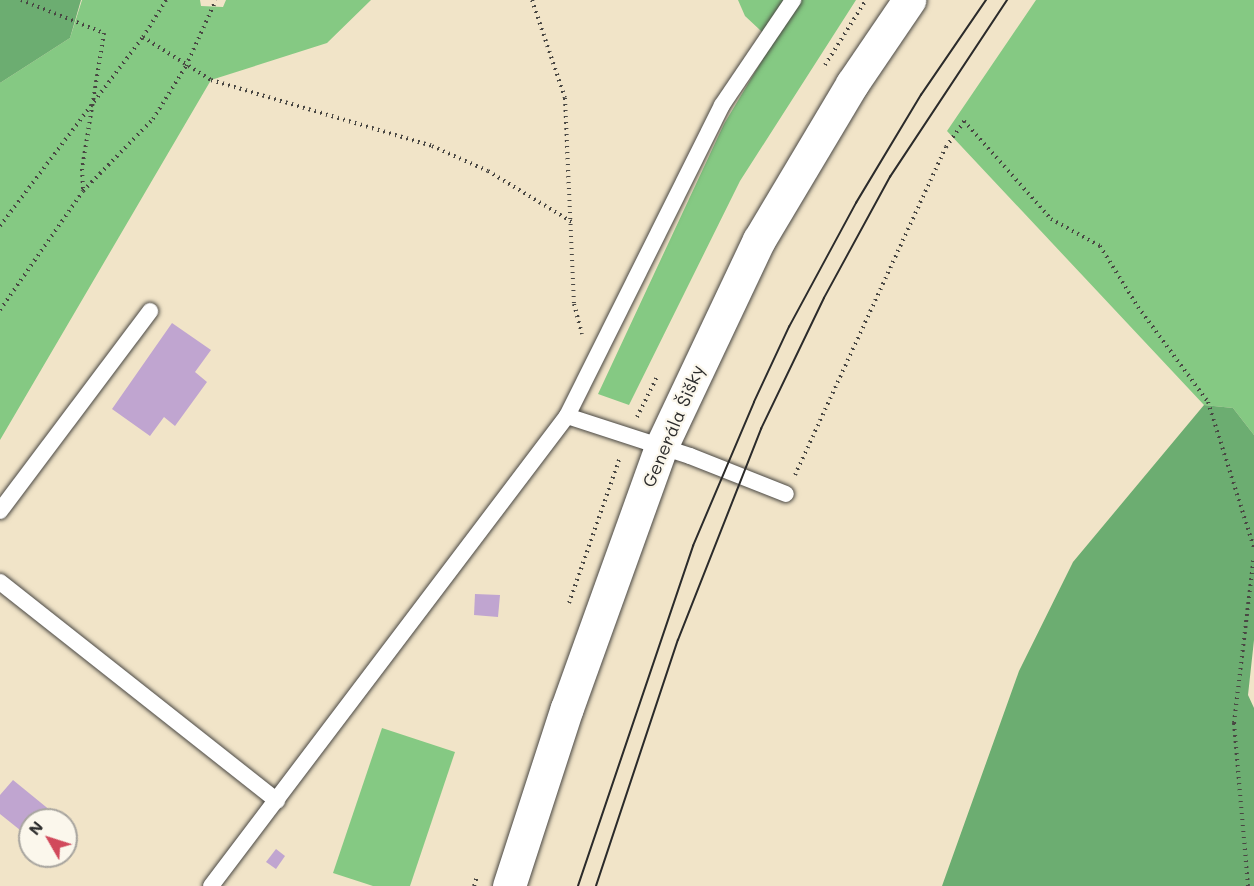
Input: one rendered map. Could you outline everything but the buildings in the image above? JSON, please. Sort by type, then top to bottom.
[{"type":"main road","name":"Generála Šišky","points":[[509,886],[567,708],[661,447],[759,240],[852,84],[909,0]]},
{"type":"lane","points":[[211,886],[567,416],[722,105],[793,0]]},
{"type":"lane","points":[[0,511],[150,311]]},
{"type":"lane","points":[[567,416],[661,447],[786,494]]},
{"type":"lane","points":[[0,582],[277,801]]},
{"type":"path","points":[[21,0],[104,33],[82,170],[83,191]]},
{"type":"path","points":[[0,225],[142,38],[166,0]]},
{"type":"path","points":[[0,310],[83,191],[153,119],[186,66],[216,0]]},
{"type":"path","points":[[532,0],[565,98],[574,303],[590,367]]},
{"type":"path","points":[[142,38],[186,66],[249,93],[432,146],[488,171],[572,222]]},
{"type":"path","points":[[786,494],[946,147],[964,121],[1051,219],[1101,246],[1138,308],[1208,402],[1254,548]]},
{"type":"path","points":[[1248,886],[1234,723],[1254,556]]},
{"type":"green space","points":[[0,0],[81,0],[70,38],[0,83]]},
{"type":"green space","points":[[82,0],[200,0],[201,6],[223,7],[226,0],[371,0],[327,43],[211,80],[0,440],[0,83],[70,38]]},
{"type":"green space","points":[[738,0],[856,0],[740,181],[629,405],[598,394],[724,124],[773,42],[745,16]]},
{"type":"green space","points":[[1036,0],[1254,0],[1254,435],[1233,408],[1204,405],[947,131]]},
{"type":"green space","points":[[1204,405],[1233,408],[1254,435],[1254,640],[1248,695],[1254,708],[1254,886],[942,886],[1019,671],[1073,562]]},
{"type":"green space","points":[[382,728],[455,752],[410,886],[373,886],[333,873]]},
{"type":"tram line","points":[[578,886],[693,546],[754,402],[789,327],[856,203],[921,95],[986,0]]},
{"type":"tram line","points":[[596,886],[678,640],[761,429],[824,298],[890,177],[1007,0]]}]
